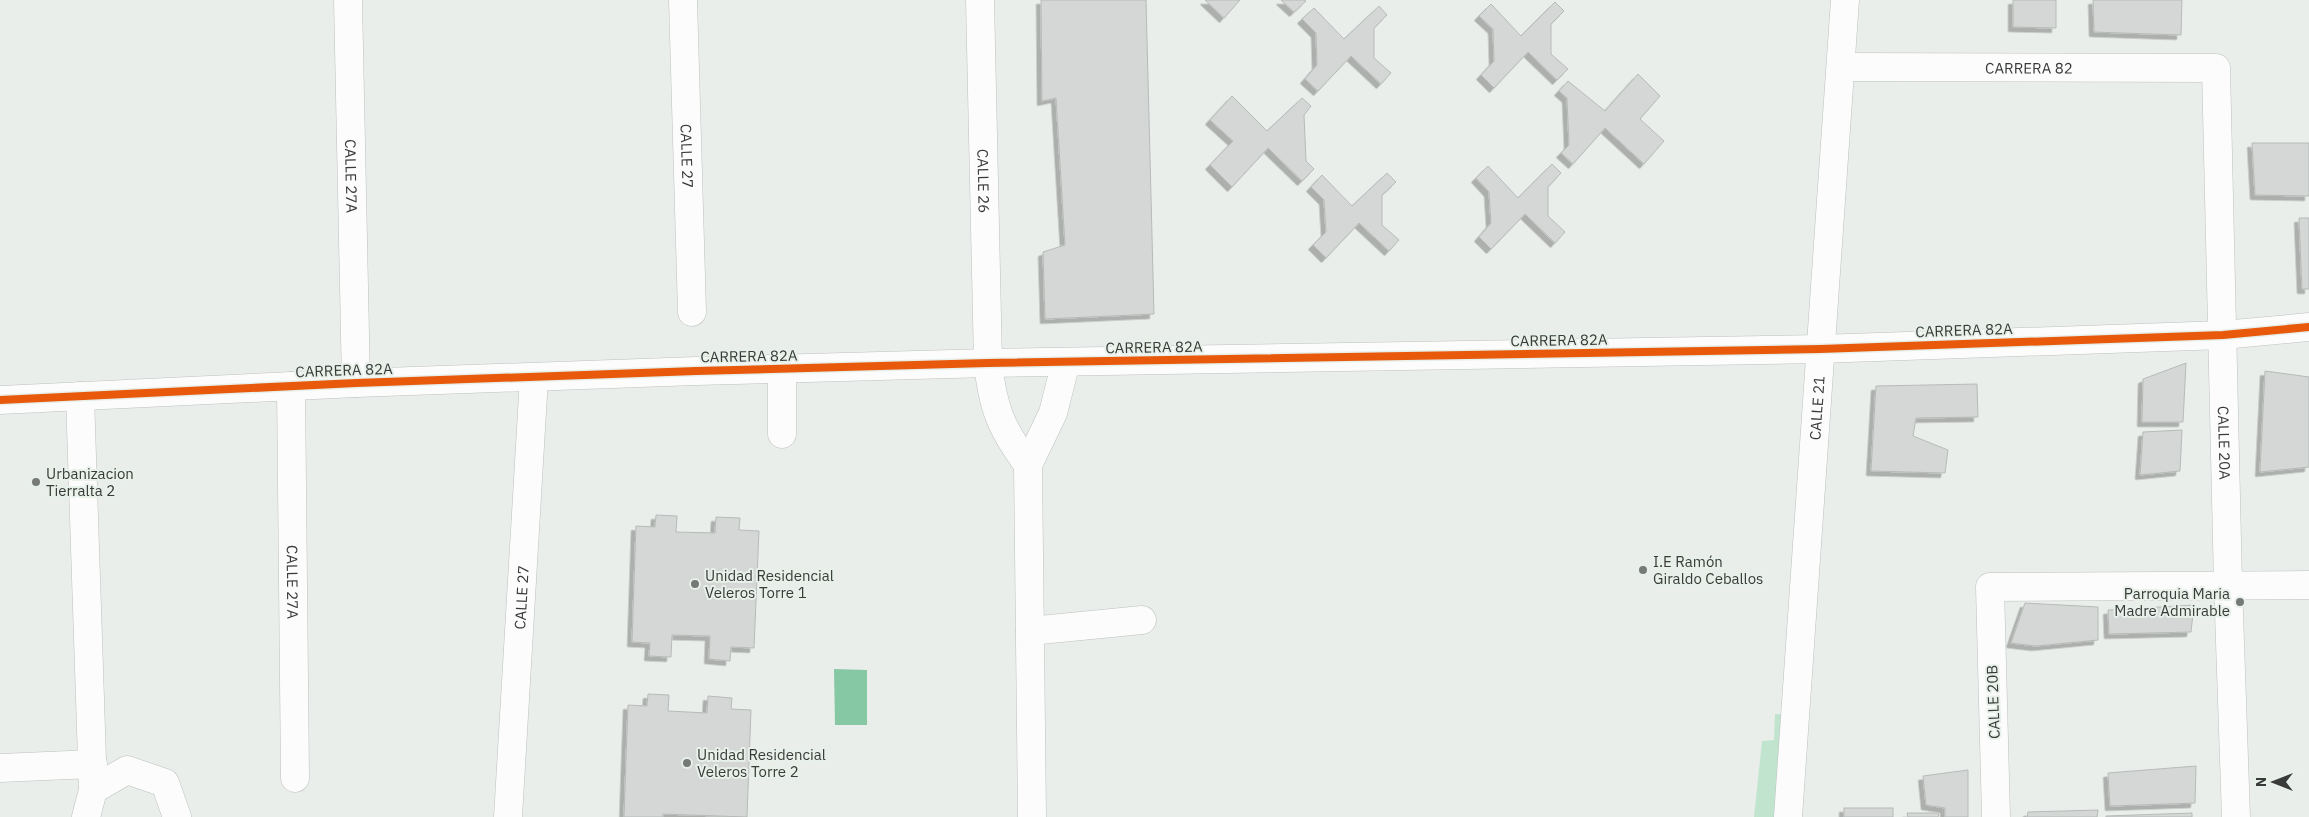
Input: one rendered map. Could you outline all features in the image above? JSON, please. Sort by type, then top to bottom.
[{"type":"street","name":"CALLE 27A","points":[[348,0],[356,383]]},
{"type":"street","name":"CALLE 27","points":[[683,0],[692,312]]},
{"type":"street","name":"CALLE 26","points":[[980,0],[988,363],[991,389],[998,414],[1008,437],[1028,465]]},
{"type":"street","name":"CALLE 21","points":[[1788,817],[1820,349],[1826,123],[1840,67],[1845,0]]},
{"type":"street","name":"CARRERA 82","points":[[1840,67],[2216,68]]},
{"type":"street","name":"CALLE 20A","points":[[2216,68],[2228,584],[2236,817]]},
{"type":"street","name":"CARRERA 82A","points":[[0,400],[356,383],[988,363],[1820,349],[2223,335],[2309,327]]},
{"type":"street","points":[[1032,817],[1028,465],[1053,413],[1066,362]]},
{"type":"street","points":[[782,369],[782,434]]},
{"type":"street","name":"CALLE 27","points":[[508,817],[534,378]]},
{"type":"street","name":"CALLE 27A","points":[[290,386],[295,778]]},
{"type":"street","points":[[80,396],[93,777],[86,817]]},
{"type":"street","points":[[2228,584],[2309,585]]},
{"type":"street","name":"CALLE 20B","points":[[1996,817],[1990,587],[2228,584]]},
{"type":"street","points":[[1030,630],[1142,620]]},
{"type":"street","points":[[0,768],[93,777],[127,770],[165,783],[177,817]]},
{"type":"shaded area","points":[[834,669],[867,670],[867,725],[835,725]]},
{"type":"shaded area","points":[[1775,714],[1790,715],[1783,817],[1754,817],[1762,741],[1774,740]]},
{"type":"building","points":[[1041,0],[1146,0],[1154,314],[1045,319],[1043,252],[1065,245],[1056,98],[1042,101]]},
{"type":"building","points":[[1205,0],[1240,0],[1224,18]]},
{"type":"building","points":[[1281,0],[1305,0],[1306,1],[1294,12]]},
{"type":"building","points":[[2013,0],[2056,0],[2056,28],[2013,27]]},
{"type":"building","points":[[2093,0],[2182,0],[2181,35],[2094,32]]},
{"type":"building","points":[[1555,2],[1564,11],[1551,24],[1551,54],[1568,69],[1557,80],[1528,52],[1494,88],[1481,75],[1494,61],[1493,29],[1479,16],[1491,4],[1521,36]]},
{"type":"building","points":[[1379,6],[1387,15],[1374,28],[1374,58],[1391,73],[1381,84],[1351,56],[1318,91],[1305,79],[1317,65],[1316,33],[1302,19],[1314,8],[1344,39]]},
{"type":"building","points":[[1638,74],[1660,96],[1640,119],[1664,141],[1644,164],[1605,128],[1573,164],[1561,153],[1569,145],[1567,98],[1559,91],[1568,81],[1605,111]]},
{"type":"building","points":[[1232,96],[1267,131],[1302,98],[1311,106],[1304,115],[1306,161],[1314,169],[1302,181],[1268,148],[1232,187],[1210,165],[1233,141],[1210,120]]},
{"type":"building","points":[[2252,143],[2309,143],[2309,196],[2255,195]]},
{"type":"building","points":[[1552,164],[1561,173],[1548,187],[1548,216],[1565,232],[1555,243],[1525,214],[1491,249],[1479,237],[1491,223],[1489,192],[1476,178],[1488,166],[1518,198]]},
{"type":"building","points":[[1387,173],[1396,182],[1382,195],[1382,225],[1399,240],[1389,251],[1359,223],[1326,258],[1313,245],[1326,232],[1324,200],[1311,187],[1322,175],[1352,206]]},
{"type":"building","points":[[2299,218],[2309,218],[2309,289],[2302,289]]},
{"type":"building","points":[[2186,363],[2183,422],[2142,422],[2143,379]]},
{"type":"building","points":[[2265,371],[2309,377],[2309,467],[2260,472]]},
{"type":"building","points":[[1977,384],[1978,417],[1916,418],[1913,436],[1948,450],[1945,473],[1871,471],[1876,386]]},
{"type":"building","points":[[2182,430],[2180,471],[2140,475],[2143,432]]},
{"type":"building","name":"Unidad Residencial Veleros Torre 1","points":[[656,515],[677,516],[676,532],[715,533],[716,517],[740,518],[739,530],[759,531],[754,648],[731,647],[730,661],[709,659],[710,636],[672,635],[671,657],[649,656],[650,643],[632,642],[636,526],[655,527]]},
{"type":"building","points":[[2025,603],[2098,607],[2098,640],[2036,646],[2011,643]]},
{"type":"building","points":[[2194,605],[2191,632],[2109,634],[2108,610]]},
{"type":"building","name":"Unidad Residencial Veleros Torre 2","points":[[648,694],[669,695],[668,711],[707,713],[708,696],[732,698],[731,709],[751,710],[747,817],[663,814],[663,817],[624,817],[628,705],[647,706]]},
{"type":"building","points":[[2196,766],[2195,803],[2110,806],[2108,773]]},
{"type":"building","points":[[1968,770],[1968,817],[1945,817],[1945,808],[1926,805],[1923,776]]},
{"type":"building","points":[[1844,808],[1893,808],[1893,817],[1844,817]]},
{"type":"building","points":[[2098,810],[2097,817],[2027,817],[2028,812]]},
{"type":"building","points":[[1907,813],[1939,813],[1938,817],[1908,817]]},
{"type":"building","points":[[2192,813],[2192,817],[2106,817],[2106,816]]},
{"type":"cycle path","points":[[0,400],[356,383],[696,371],[988,363],[1820,349],[2223,335],[2309,327]]},
{"type":"place","name":"Urbanizacion Tierralta 2","points":[[36,482]]},
{"type":"place","name":"I.E Ramón Giraldo Ceballos","points":[[1643,570]]},
{"type":"place","name":"Unidad Residencial Veleros Torre 1","points":[[695,584]]},
{"type":"place","name":"Parroquia Maria Madre Admirable","points":[[2240,602]]},
{"type":"place","name":"Unidad Residencial Veleros Torre 2","points":[[687,763]]}]
